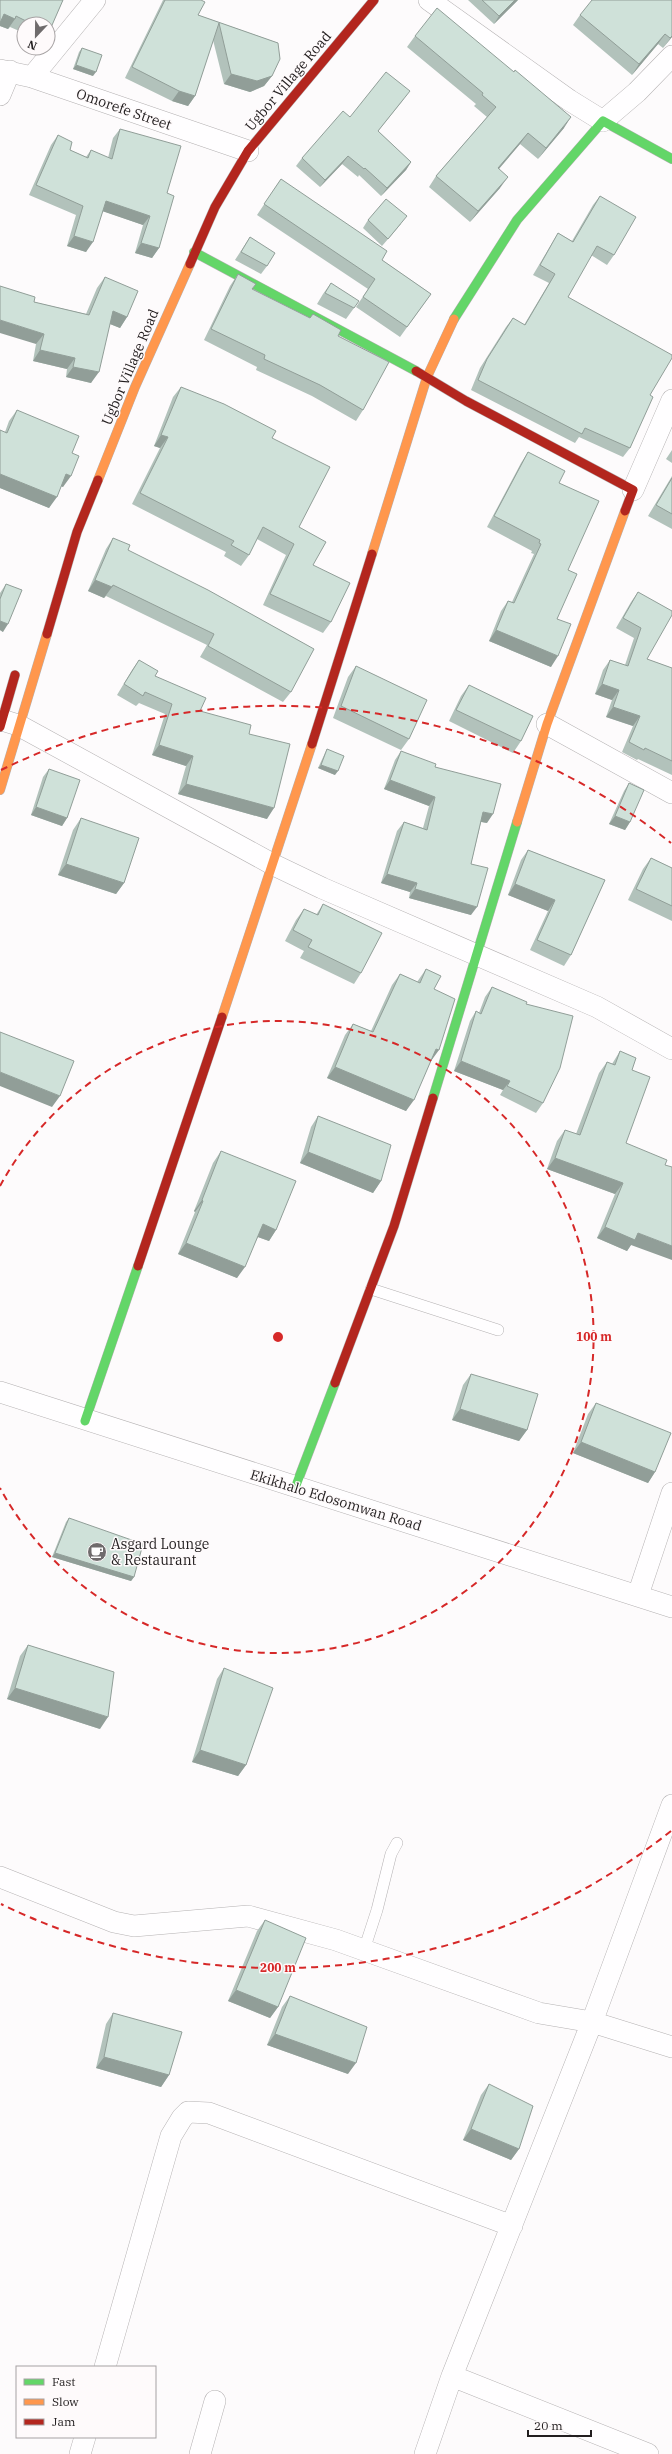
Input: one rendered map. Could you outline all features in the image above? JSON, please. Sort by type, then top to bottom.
[{"type":"street","points":[[32,77],[94,0]]},
{"type":"street","name":"Ugbor Village Road","points":[[0,790],[11,719],[31,683],[77,532],[135,387],[194,252],[216,208],[248,151],[374,0]]},
{"type":"street","points":[[429,0],[569,100],[672,159]]},
{"type":"street","points":[[85,1421],[274,865],[427,377],[460,307],[517,220],[603,120],[637,92],[672,56]]},
{"type":"street","points":[[0,95],[5,70]]},
{"type":"street","name":"Omorefe Street","points":[[5,70],[32,77],[248,151]]},
{"type":"street","points":[[194,252],[427,377],[466,402],[633,490]]},
{"type":"street","points":[[296,1488],[394,1226],[547,724],[633,490],[672,400]]},
{"type":"street","points":[[5,670],[31,683]]},
{"type":"street","name":"Ugbor Village Road","points":[[11,719],[4,698],[15,675]]},
{"type":"street","points":[[4,698],[11,719],[274,865],[597,1007],[672,1049]]},
{"type":"street","points":[[547,724],[672,793]]},
{"type":"street","name":"Ekikhalo Edosomwan Road","points":[[0,1392],[85,1421],[672,1607]]},
{"type":"street","points":[[638,1595],[672,1493]]},
{"type":"street","points":[[426,2454],[452,2376],[592,2022],[672,1805]]},
{"type":"street","points":[[0,1877],[114,1922],[134,1926],[248,1916],[336,1940],[539,2013],[592,2022],[672,2047]]},
{"type":"street","points":[[105,2366],[171,2136],[182,2118],[188,2112],[209,2113],[512,2226]]},
{"type":"street","points":[[452,2376],[648,2454]]},
{"type":"street","points":[[200,2454],[215,2401]]},
{"type":"street","points":[[80,2454],[85,2438]]},
{"type":"lane","points":[[371,1289],[498,1330]]},
{"type":"lane","points":[[364,1950],[378,1910],[391,1854],[397,1843]]},
{"type":"building","points":[[0,0],[63,0],[56,16],[16,16],[15,19],[4,14],[0,23]]},
{"type":"building","points":[[165,0],[201,0],[205,2],[198,15],[278,43],[280,59],[272,76],[257,81],[231,74],[219,23],[195,96],[179,91],[132,67]]},
{"type":"building","points":[[482,0],[515,0],[499,16]]},
{"type":"building","points":[[592,0],[672,0],[672,36],[670,38],[665,34],[639,64],[580,15]]},
{"type":"building","points":[[437,8],[571,117],[546,148],[528,133],[498,168],[508,177],[478,211],[436,176],[496,107],[482,95],[483,93],[415,36]]},
{"type":"building","points":[[82,48],[102,55],[96,72],[76,65]]},
{"type":"building","points":[[386,72],[410,91],[378,131],[411,162],[387,188],[365,168],[364,169],[348,156],[325,180],[302,158],[343,111],[350,117]]},
{"type":"building","points":[[120,129],[181,146],[167,193],[174,196],[159,248],[141,243],[150,216],[106,201],[93,242],[74,236],[83,206],[36,185],[58,135],[72,142],[70,150],[88,158],[91,150],[112,159]]},
{"type":"building","points":[[281,179],[387,251],[382,260],[431,294],[407,327],[363,297],[375,279],[264,204]]},
{"type":"building","points":[[600,196],[636,217],[614,255],[597,246],[568,297],[672,355],[672,358],[650,395],[653,397],[630,448],[585,428],[582,434],[478,380],[487,359],[513,318],[525,325],[555,274],[540,265],[558,233],[573,242]]},
{"type":"building","points":[[386,199],[407,216],[388,239],[368,220]]},
{"type":"building","points":[[250,237],[275,253],[267,266],[241,252]]},
{"type":"building","points":[[238,274],[256,284],[252,289],[310,318],[313,314],[341,330],[338,336],[389,362],[363,410],[320,385],[264,359],[265,355],[211,329]]},
{"type":"building","points":[[105,277],[138,291],[127,317],[113,311],[99,372],[73,367],[75,358],[40,350],[44,334],[0,320],[0,286],[35,297],[34,302],[89,315]]},
{"type":"building","points":[[331,283],[359,301],[354,308],[325,293]]},
{"type":"building","points":[[181,387],[224,404],[276,431],[272,438],[330,467],[299,527],[326,542],[313,565],[350,583],[331,622],[270,594],[294,544],[263,527],[249,555],[231,545],[234,541],[140,493],[168,437],[161,435]]},
{"type":"building","points":[[17,410],[79,436],[72,453],[79,456],[71,476],[66,474],[57,497],[0,474],[0,430],[7,433]]},
{"type":"building","points":[[528,452],[565,471],[559,483],[599,501],[568,570],[577,574],[557,619],[571,624],[558,656],[496,630],[508,601],[514,603],[541,544],[539,543],[540,540],[494,516]]},
{"type":"building","points":[[672,478],[672,514],[656,505]]},
{"type":"building","points":[[113,538],[130,545],[128,550],[208,590],[314,649],[291,692],[208,646],[214,634],[113,585],[112,587],[95,580]]},
{"type":"building","points":[[6,584],[22,590],[8,624],[0,621],[0,599]]},
{"type":"building","points":[[638,592],[672,611],[672,615],[647,659],[672,668],[672,761],[645,748],[644,750],[629,742],[640,716],[613,707],[619,690],[602,684],[610,660],[628,666],[641,628],[623,618]]},
{"type":"building","points":[[139,660],[158,671],[155,676],[206,698],[200,711],[251,725],[249,734],[290,744],[274,808],[186,784],[193,756],[159,745],[172,704],[145,692],[143,696],[124,684]]},
{"type":"building","points":[[356,666],[427,700],[409,739],[341,706]]},
{"type":"building","points":[[469,685],[533,716],[521,741],[456,710]]},
{"type":"building","points":[[327,749],[344,756],[338,771],[321,765]]},
{"type":"building","points":[[401,751],[436,764],[435,767],[501,784],[493,814],[483,812],[471,864],[488,868],[477,907],[415,889],[417,883],[387,874],[404,822],[427,830],[435,797],[390,780]]},
{"type":"building","points":[[49,769],[80,780],[67,818],[36,807]]},
{"type":"building","points":[[629,783],[644,790],[630,822],[615,816]]},
{"type":"building","points":[[81,818],[139,838],[124,883],[66,864]]},
{"type":"building","points":[[528,850],[605,880],[571,955],[537,940],[555,900],[515,884]]},
{"type":"building","points":[[651,858],[672,868],[672,906],[636,889]]},
{"type":"building","points":[[323,904],[382,933],[361,973],[308,947],[312,940],[293,930],[304,909],[318,915]]},
{"type":"building","points":[[426,969],[441,976],[434,989],[455,999],[439,1050],[436,1049],[414,1100],[335,1067],[353,1024],[373,1032],[400,974],[420,983]]},
{"type":"building","points":[[492,987],[527,1002],[526,1004],[573,1016],[560,1068],[543,1103],[507,1086],[510,1081],[461,1061],[476,1011],[481,1014]]},
{"type":"building","points":[[0,1032],[74,1061],[60,1096],[0,1072]]},
{"type":"building","points":[[620,1051],[636,1058],[632,1070],[650,1077],[626,1143],[667,1160],[665,1165],[672,1167],[672,1246],[638,1233],[635,1240],[605,1227],[623,1183],[555,1158],[565,1130],[580,1135],[607,1062],[615,1065]]},
{"type":"building","points":[[318,1116],[391,1145],[381,1181],[308,1152]]},
{"type":"building","points":[[221,1151],[296,1181],[276,1230],[263,1224],[245,1267],[186,1243]]},
{"type":"building","points":[[471,1374],[538,1394],[527,1430],[460,1409]]},
{"type":"building","points":[[596,1403],[671,1433],[655,1472],[581,1442]]},
{"type":"building","name":"Asgard Lounge & Restaurant","points":[[69,1518],[143,1544],[134,1577],[55,1553]]},
{"type":"building","points":[[28,1645],[114,1672],[108,1717],[15,1688]]},
{"type":"building","points":[[224,1668],[273,1688],[246,1765],[200,1750]]},
{"type":"building","points":[[265,1920],[306,1938],[278,2007],[236,1990]]},
{"type":"building","points":[[290,1996],[367,2027],[356,2063],[275,2034]]},
{"type":"building","points":[[113,2013],[182,2032],[169,2075],[104,2057]]},
{"type":"building","points":[[489,2084],[533,2106],[519,2149],[471,2129]]},
{"type":"traffic: fast","points":[[454,319],[517,220],[603,121],[672,159]]},
{"type":"traffic: fast","points":[[194,252],[416,371]]},
{"type":"traffic: fast","points":[[433,1098],[517,822]]},
{"type":"traffic: fast","points":[[85,1421],[138,1266]]},
{"type":"traffic: fast","points":[[295,1488],[335,1383]]},
{"type":"traffic: slow","points":[[98,480],[135,387],[190,264]]},
{"type":"traffic: slow","points":[[372,554],[427,377],[454,319]]},
{"type":"traffic: slow","points":[[517,822],[547,724],[625,511]]},
{"type":"traffic: slow","points":[[0,790],[47,634]]},
{"type":"traffic: slow","points":[[222,1017],[312,744]]},
{"type":"traffic: jam","points":[[190,264],[215,207],[248,151],[374,0]]},
{"type":"traffic: jam","points":[[416,371],[466,401],[633,490],[625,511]]},
{"type":"traffic: jam","points":[[47,634],[77,532],[98,480]]},
{"type":"traffic: jam","points":[[312,744],[372,554]]},
{"type":"traffic: jam","points":[[0,727],[15,675]]},
{"type":"traffic: jam","points":[[138,1266],[222,1017]]},
{"type":"traffic: jam","points":[[335,1383],[394,1226],[433,1098]]},
{"type":"place","name":"Asgard Lounge & Restaurant","points":[[97,1552]]}]
